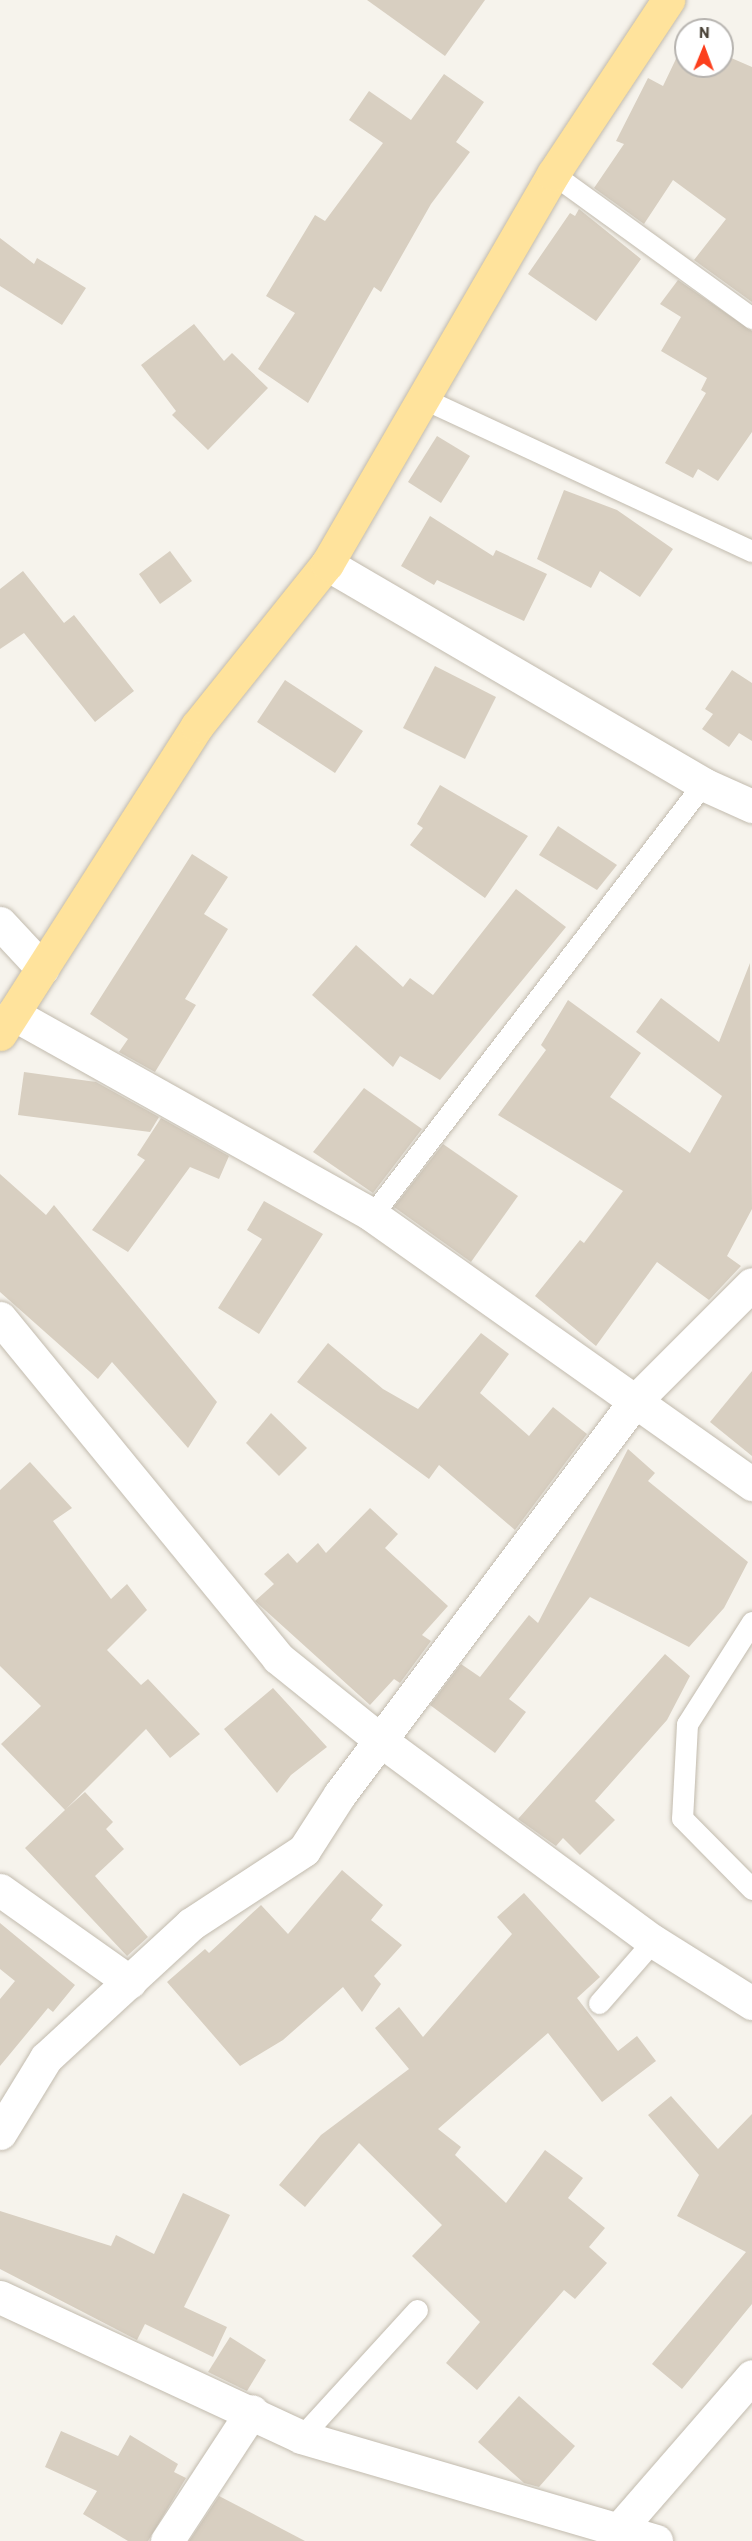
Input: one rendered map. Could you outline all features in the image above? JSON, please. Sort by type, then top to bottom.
[{"type":"main road","points":[[7,1024],[197,726],[327,564],[553,174],[668,0]]},
{"type":"street","points":[[327,564],[703,784],[752,806]]},
{"type":"street","points":[[0,923],[42,968]]},
{"type":"street","points":[[7,1024],[372,1215],[752,1484]]},
{"type":"street","points":[[0,2133],[46,2058],[191,1924],[304,1851],[380,1740],[635,1401],[752,1284]]},
{"type":"street","points":[[0,1318],[278,1658],[380,1740],[653,1941],[752,2003]]},
{"type":"street","points":[[0,1890],[130,1982]]},
{"type":"street","points":[[0,2297],[252,2411],[301,2437],[616,2535],[656,2541]]},
{"type":"street","points":[[616,2535],[752,2376]]},
{"type":"street","points":[[167,2541],[252,2411]]},
{"type":"lane","points":[[553,174],[752,318]]},
{"type":"lane","points":[[422,398],[752,551]]},
{"type":"lane","points":[[372,1215],[703,784]]},
{"type":"lane","points":[[752,1622],[687,1724],[682,1818],[752,1889]]},
{"type":"lane","points":[[599,2002],[653,1941]]},
{"type":"lane","points":[[301,2437],[417,2310]]},
{"type":"building","points":[[367,0],[485,0],[445,56]]},
{"type":"building","points":[[734,59],[752,67],[752,302],[694,260],[726,219],[673,180],[644,224],[594,188],[624,144],[616,141],[648,78],[663,86],[674,63],[674,78],[734,78]]},
{"type":"building","points":[[444,74],[484,102],[456,142],[470,152],[431,204],[381,292],[374,287],[308,403],[258,369],[295,313],[266,296],[315,215],[325,221],[383,143],[349,120],[369,91],[411,120]]},
{"type":"building","points":[[579,209],[641,259],[596,321],[528,274],[570,213],[575,216]]},
{"type":"building","points":[[0,238],[34,264],[37,258],[86,288],[62,325],[0,286]]},
{"type":"building","points":[[678,280],[752,331],[752,432],[718,481],[698,469],[693,478],[665,463],[706,393],[701,390],[707,378],[661,351],[681,317],[660,304]]},
{"type":"building","points":[[194,324],[224,361],[232,353],[268,388],[208,450],[172,415],[176,411],[141,365]]},
{"type":"building","points":[[437,436],[470,456],[441,503],[408,482]]},
{"type":"building","points":[[564,490],[617,510],[673,549],[640,597],[600,571],[591,588],[537,559]]},
{"type":"building","points":[[430,516],[493,556],[496,550],[547,574],[524,621],[437,580],[434,585],[401,566]]},
{"type":"building","points":[[170,551],[192,581],[160,604],[139,574]]},
{"type":"building","points":[[23,571],[64,623],[74,615],[134,691],[95,722],[24,633],[0,649],[0,589]]},
{"type":"building","points":[[435,666],[496,697],[465,759],[403,728]]},
{"type":"building","points":[[732,670],[752,683],[752,741],[739,733],[729,747],[702,729],[713,714],[705,709]]},
{"type":"building","points":[[285,680],[363,731],[335,773],[257,722]]},
{"type":"building","points":[[440,785],[528,836],[485,898],[410,845],[423,828],[417,824]]},
{"type":"building","points":[[558,826],[617,865],[597,890],[539,855]]},
{"type":"building","points":[[192,854],[228,877],[204,914],[228,929],[185,999],[196,1005],[155,1072],[119,1052],[128,1039],[90,1014]]},
{"type":"building","points":[[516,889],[566,927],[440,1080],[400,1056],[393,1067],[312,995],[356,945],[403,987],[410,978],[433,995]]},
{"type":"building","points":[[750,963],[752,1209],[727,1256],[741,1266],[709,1300],[657,1262],[596,1346],[535,1296],[580,1240],[584,1243],[623,1191],[498,1115],[546,1050],[541,1045],[568,1000],[641,1053],[610,1097],[690,1153],[722,1096],[636,1032],[661,998],[719,1042]]},
{"type":"building","points":[[24,1072],[96,1082],[159,1117],[150,1132],[18,1115]]},
{"type":"building","points":[[364,1088],[422,1129],[373,1193],[313,1152]]},
{"type":"building","points":[[161,1118],[229,1156],[219,1179],[190,1167],[128,1252],[92,1230],[145,1160],[137,1155]]},
{"type":"building","points":[[443,1144],[518,1196],[471,1262],[394,1207]]},
{"type":"building","points":[[0,1174],[46,1215],[54,1205],[217,1402],[188,1448],[112,1362],[98,1379],[0,1292]]},
{"type":"building","points":[[264,1201],[323,1234],[259,1334],[218,1308],[262,1239],[247,1230]]},
{"type":"building","points":[[481,1333],[509,1354],[480,1393],[529,1436],[553,1407],[587,1434],[515,1530],[439,1465],[429,1479],[297,1382],[328,1343],[383,1389],[418,1409]]},
{"type":"building","points":[[752,1371],[752,1456],[710,1422]]},
{"type":"building","points":[[271,1413],[307,1448],[279,1476],[246,1443]]},
{"type":"building","points":[[628,1449],[655,1473],[648,1481],[748,1562],[724,1608],[689,1647],[590,1597],[509,1699],[526,1712],[495,1753],[430,1705],[461,1664],[480,1677],[529,1615],[538,1623]]},
{"type":"building","points":[[30,1462],[72,1508],[53,1521],[111,1599],[127,1584],[147,1610],[107,1650],[141,1685],[148,1679],[200,1734],[170,1758],[146,1729],[66,1809],[85,1792],[113,1822],[106,1829],[124,1849],[95,1876],[148,1937],[127,1956],[25,1848],[65,1810],[1,1744],[41,1706],[0,1666],[0,1490]]},
{"type":"building","points":[[370,1508],[398,1534],[385,1548],[448,1606],[422,1635],[431,1641],[400,1683],[394,1679],[370,1705],[255,1601],[274,1584],[264,1574],[288,1553],[297,1563],[318,1543],[326,1553]]},
{"type":"building","points":[[665,1654],[690,1676],[667,1720],[595,1801],[615,1820],[580,1855],[563,1838],[556,1846],[518,1819]]},
{"type":"building","points":[[273,1688],[327,1747],[291,1775],[277,1793],[224,1729]]},
{"type":"building","points":[[342,1870],[383,1905],[371,1920],[402,1945],[374,1976],[381,1984],[362,2012],[343,1987],[283,2040],[240,2066],[167,1982],[205,1949],[209,1953],[261,1905],[288,1934]]},
{"type":"building","points":[[524,1893],[600,1977],[577,1998],[618,2051],[637,2036],[656,2061],[602,2102],[548,2033],[438,2129],[461,2147],[455,2155],[506,2203],[545,2150],[583,2178],[568,2198],[605,2228],[589,2247],[607,2263],[575,2299],[564,2290],[477,2390],[446,2363],[480,2322],[412,2256],[442,2225],[359,2143],[305,2207],[279,2185],[321,2135],[409,2069],[375,2028],[399,2007],[423,2037],[512,1934],[497,1917]]},
{"type":"building","points":[[0,1923],[75,1985],[53,2012],[48,2008],[0,2066],[0,1999],[15,1981],[0,1969]]},
{"type":"building","points":[[671,2096],[718,2149],[752,2114],[752,2304],[682,2389],[652,2364],[746,2252],[677,2216],[699,2175],[648,2115]]},
{"type":"building","points":[[183,2193],[230,2215],[184,2307],[227,2327],[213,2357],[145,2324],[137,2340],[0,2269],[0,2211],[111,2246],[116,2235],[154,2254]]},
{"type":"building","points":[[230,2337],[266,2360],[247,2391],[208,2372]]},
{"type":"building","points":[[519,2396],[575,2446],[539,2487],[524,2483],[478,2442]]},
{"type":"building","points":[[61,2431],[118,2456],[130,2435],[178,2464],[174,2472],[186,2478],[148,2541],[128,2541],[83,2514],[97,2491],[45,2467]]},
{"type":"building","points":[[219,2496],[305,2541],[189,2541]]}]
